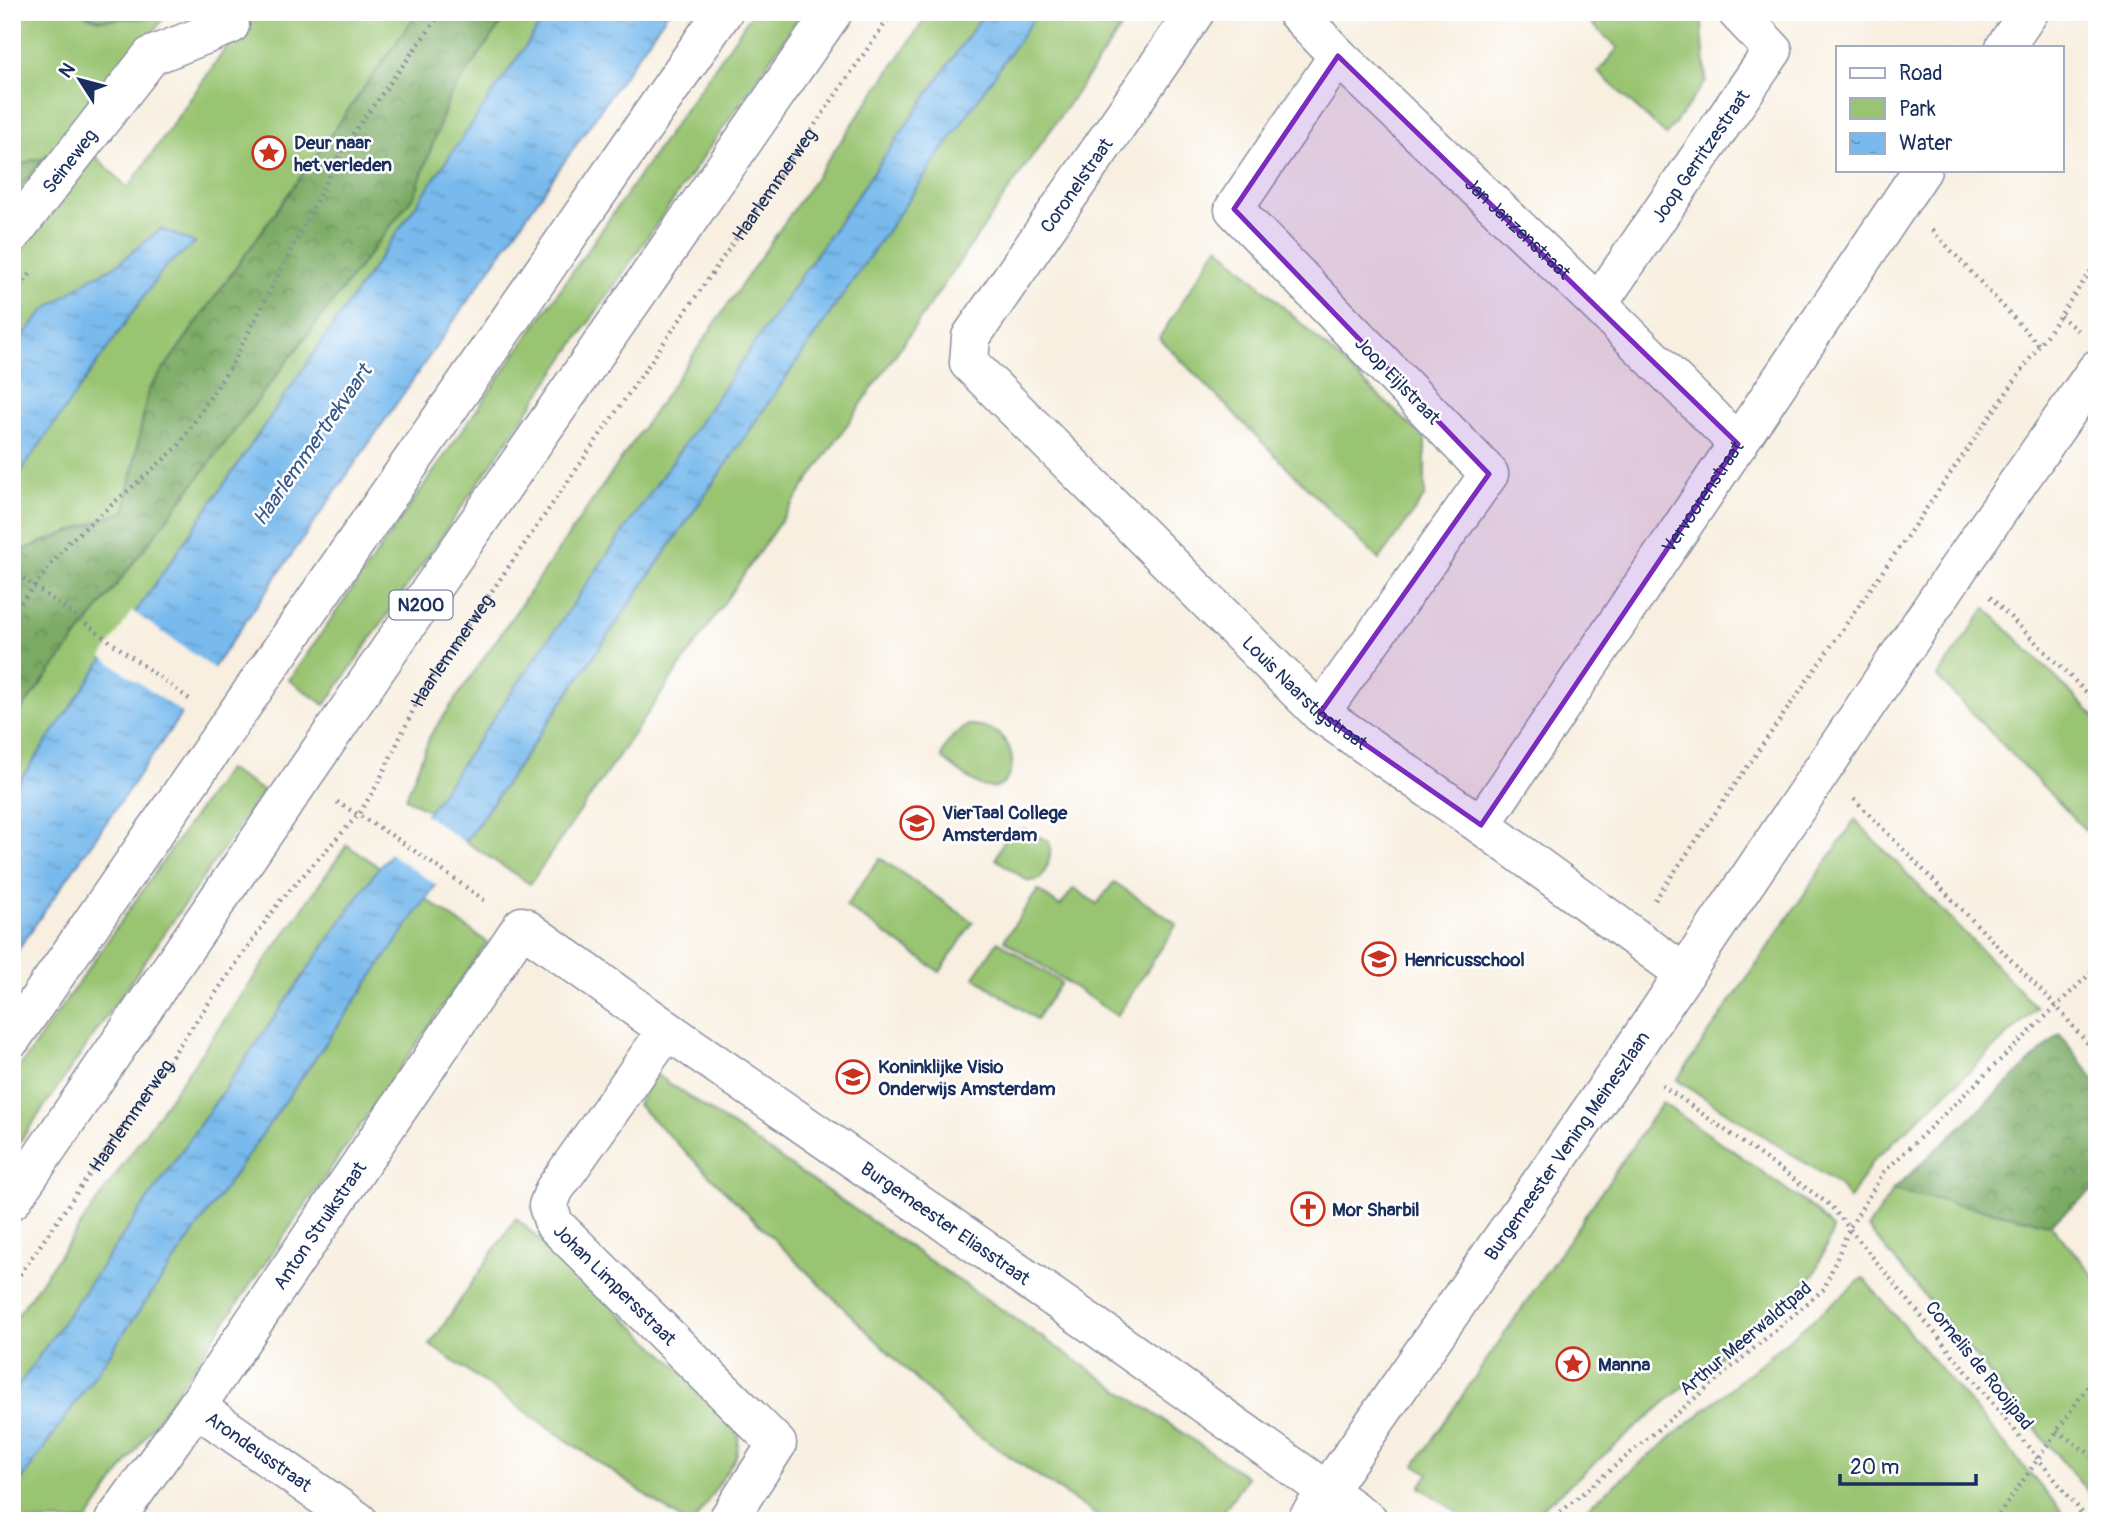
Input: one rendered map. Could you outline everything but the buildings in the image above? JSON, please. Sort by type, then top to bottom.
[{"type":"street","points":[[12,1038],[723,12]]},
{"type":"street","name":"N200","points":[[12,1200],[423,601],[833,12]]},
{"type":"street","name":"Coronelstraat","points":[[969,363],[971,337],[1195,12]]},
{"type":"street","name":"Jan Janzenstraat","points":[[1296,12],[1338,56],[1598,304],[1738,444]]},
{"type":"street","name":"Joop Gerritzestraat","points":[[1598,304],[1773,50],[1737,12]]},
{"type":"street","name":"Seineweg","points":[[12,234],[151,56],[230,25]]},
{"type":"street","name":"Joop Eijlstraat","points":[[1320,713],[1489,474],[1234,209],[1338,56]]},
{"type":"street","name":"Vervoorenstraat","points":[[1481,825],[1912,184]]},
{"type":"street","name":"Louis Naarstigstraat","points":[[969,363],[1320,713],[1481,825],[1685,974]]},
{"type":"street","name":"Burgemeester Vening Meineszlaan","points":[[1316,1506],[1626,1060],[1959,566],[2097,369]]},
{"type":"street","name":"Burgemeester Eliasstraat","points":[[522,926],[667,1030],[1099,1329],[1316,1506],[1368,1521]]},
{"type":"street","name":"Anton Struikstraat","points":[[114,1521],[196,1407],[522,926]]},
{"type":"street","name":"Johan Limpersstraat","points":[[667,1030],[554,1190],[548,1206],[554,1224],[777,1444],[727,1521]]},
{"type":"street","name":"Arondeusstraat","points":[[196,1407],[335,1514]]},
{"type":"path","points":[[12,614],[69,541],[178,447],[234,361],[346,143],[442,12]]},
{"type":"path","name":"Haarlemmerweg","points":[[12,1286],[279,902],[359,814],[377,785],[422,692],[893,12]]},
{"type":"path","points":[[1912,184],[2039,345]]},
{"type":"path","points":[[1631,935],[2097,262]]},
{"type":"path","points":[[1959,566],[2097,703]]},
{"type":"path","points":[[12,570],[196,703]]},
{"type":"path","points":[[1824,769],[2057,1007],[2097,1055]]},
{"type":"path","points":[[359,814],[452,877]]},
{"type":"path","name":"Arthur Meerwaldtpad","points":[[1550,1521],[1824,1289],[1850,1227],[1884,1172],[2097,967]]},
{"type":"path","name":"Cornelis de Rooijpad","points":[[1626,1060],[1829,1205],[1850,1227],[2089,1521]]},
{"type":"path","points":[[1995,1521],[2097,1373]]},
{"type":"path","points":[[2057,1431],[2097,1459]]},
{"type":"path","points":[[2075,1521],[2081,1511]]},
{"type":"highlighted area","points":[[1338,56],[1738,444],[1481,825],[1320,713],[1489,474],[1234,209]]},
{"type":"green space","points":[[12,12],[168,12],[12,222]]},
{"type":"green space","points":[[77,12],[181,12],[172,17],[99,20]]},
{"type":"green space","points":[[261,12],[418,12],[148,391],[125,511],[12,554],[12,484],[164,268],[195,243],[161,229],[113,268],[93,277],[45,310],[12,349],[12,224],[85,146],[128,188],[238,31]]},
{"type":"green space","points":[[418,12],[509,12],[449,98],[415,194],[12,722],[12,554],[125,511],[148,391]]},
{"type":"green space","points":[[509,12],[549,12],[12,792],[12,722],[415,194],[449,98]]},
{"type":"green space","points":[[753,12],[803,12],[325,705],[289,680]]},
{"type":"green space","points":[[930,12],[985,12],[429,811],[406,798],[430,736]]},
{"type":"green space","points":[[1038,12],[1132,12],[530,884],[466,842]]},
{"type":"green space","points":[[1579,12],[1701,12],[1706,81],[1666,135],[1598,72],[1618,48]]},
{"type":"green space","points":[[34,159],[44,159],[12,197],[12,169]]},
{"type":"green space","points":[[1218,246],[1425,439],[1425,496],[1379,560],[1159,338]]},
{"type":"green space","points":[[1986,608],[2097,719],[2097,842],[1937,677]]},
{"type":"green space","points":[[969,725],[988,728],[1002,737],[1009,748],[1012,761],[1010,773],[1004,782],[995,787],[978,784],[942,758],[951,738]]},
{"type":"green space","points":[[227,769],[263,791],[12,1153],[12,1078]]},
{"type":"green space","points":[[1855,820],[2037,1008],[1873,1161],[1849,1199],[1838,1184],[1677,1080]]},
{"type":"green space","points":[[1025,829],[1049,842],[1049,862],[1039,880],[1028,881],[996,859],[1006,839]]},
{"type":"green space","points":[[347,845],[379,867],[12,1395],[12,1323]]},
{"type":"green space","points":[[880,858],[973,922],[940,972],[846,906]]},
{"type":"green space","points":[[1114,882],[1177,924],[1117,1016],[1004,940],[1038,890],[1060,906],[1074,888],[1097,904]]},
{"type":"green space","points":[[426,899],[487,942],[87,1521],[12,1521],[12,1494]]},
{"type":"green space","points":[[998,941],[1061,983],[1036,1019],[974,977]]},
{"type":"green space","points":[[2060,1034],[2097,1083],[2097,1187],[2050,1224],[1893,1190]]},
{"type":"green space","points":[[656,1074],[1247,1477],[1217,1521],[1105,1521],[960,1423],[637,1104]]},
{"type":"green space","points":[[1662,1103],[1817,1212],[1833,1230],[1814,1275],[1527,1521],[1470,1521],[1420,1487],[1429,1473],[1415,1465]]},
{"type":"green space","points":[[1893,1190],[2050,1224],[2097,1279],[2097,1503],[1868,1228]]},
{"type":"green space","points":[[516,1218],[728,1413],[739,1436],[736,1457],[695,1521],[683,1521],[430,1345]]},
{"type":"green space","points":[[1863,1278],[2070,1521],[1571,1521]]},
{"type":"water","name":"Haarlemmertrekvaart","points":[[549,12],[668,12],[12,958],[12,792]]},
{"type":"water","points":[[985,12],[1038,12],[12,1494],[12,1395],[379,867],[429,811]]},
{"type":"water","points":[[161,229],[195,243],[164,268],[12,484],[12,349],[45,310],[93,277],[113,268]]},
{"type":"pier","points":[[132,611],[216,670],[185,715],[102,657]]},
{"type":"pier","points":[[423,813],[468,845],[439,887],[388,852]]},
{"type":"place","name":"Deur naar het verleden","points":[[269,153]]},
{"type":"place","name":"VierTaal College Amsterdam","points":[[917,823]]},
{"type":"place","name":"Henricusschool","points":[[1379,959]]},
{"type":"place","name":"Koninklijke Visio Onderwijs Amsterdam","points":[[853,1077]]},
{"type":"place","name":"Mor Sharbil","points":[[1308,1209]]},
{"type":"place","name":"Manna","points":[[1573,1364]]}]
